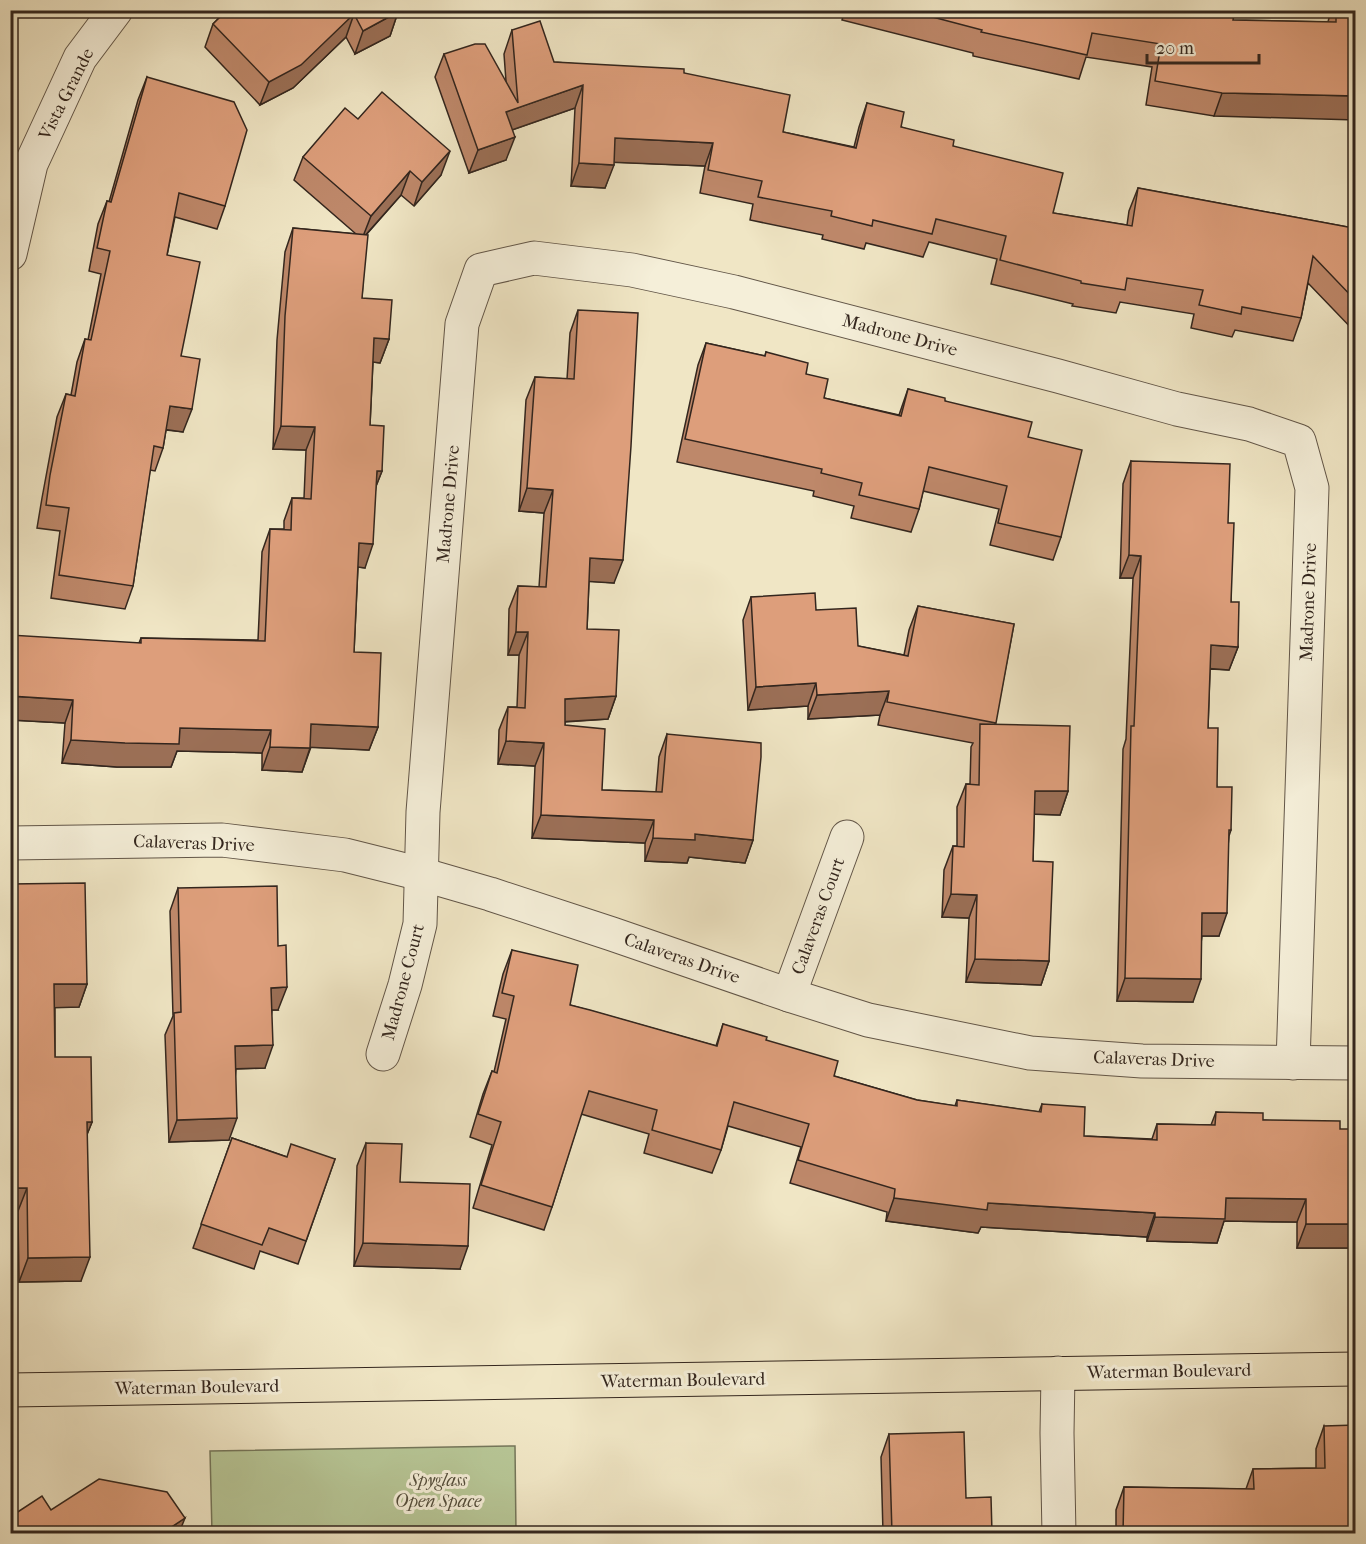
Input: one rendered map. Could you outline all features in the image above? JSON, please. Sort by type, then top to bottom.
[{"type":"main road","name":"Waterman Boulevard","points":[[10,1390],[1356,1369]]},
{"type":"street","name":"Vista Grande","points":[[10,254],[32,164],[80,57],[116,10]]},
{"type":"street","name":"Madrone Drive","points":[[421,874],[423,812],[462,324],[481,270],[534,258],[632,270],[734,292],[1177,409],[1250,424],[1299,441],[1312,488],[1293,1063]]},
{"type":"street","name":"Calaveras Court","points":[[789,995],[847,837]]},
{"type":"street","name":"Calaveras Drive","points":[[10,843],[222,840],[345,855],[490,894],[868,1020],[1029,1053],[1142,1061],[1356,1063]]},
{"type":"street","name":"Madrone Court","points":[[383,1054],[405,985],[420,924],[421,874]]},
{"type":"street","points":[[1059,1373],[1056,1433],[1059,1533]]},
{"type":"green space","name":"Spyglass Open Space","points":[[515,1446],[516,1533],[212,1533],[210,1451]]},
{"type":"building","points":[[227,10],[397,10],[398,12],[363,31],[354,14],[301,65],[269,82],[213,24]]},
{"type":"building","points":[[906,10],[1235,10],[1233,20],[1336,22],[1336,10],[1356,10],[1356,96],[1222,93],[1155,81],[1161,44],[1092,33],[1087,55],[981,32],[982,30]]},
{"type":"building","points":[[540,21],[554,62],[684,69],[684,73],[790,95],[783,132],[856,148],[867,103],[904,112],[901,127],[954,140],[953,146],[1063,173],[1053,213],[1132,226],[1138,188],[1353,228],[1356,226],[1356,301],[1313,256],[1301,318],[1242,307],[1241,314],[1199,305],[1203,290],[1127,278],[1125,290],[1081,283],[1081,281],[1000,260],[1006,236],[936,219],[932,234],[873,220],[872,226],[831,216],[832,211],[758,197],[762,181],[708,170],[713,143],[615,138],[614,165],[579,163],[583,85],[506,112],[515,137],[478,150],[444,54],[475,44],[485,44],[518,103],[512,30]]},
{"type":"building","points":[[147,77],[234,102],[247,130],[225,206],[179,193],[167,255],[200,262],[181,356],[200,359],[192,409],[170,406],[163,448],[154,446],[133,586],[59,575],[69,508],[46,505],[66,394],[75,396],[85,339],[91,340],[110,251],[97,248],[107,201],[111,202]]},
{"type":"building","points":[[382,92],[450,151],[422,182],[410,171],[371,216],[303,157],[345,108],[358,119]]},
{"type":"building","points":[[293,228],[368,235],[362,298],[392,300],[389,339],[374,338],[370,425],[384,426],[382,471],[377,471],[373,544],[359,543],[354,652],[381,653],[378,727],[311,724],[310,748],[270,747],[271,730],[180,728],[179,744],[71,740],[73,700],[10,696],[10,635],[141,643],[141,638],[265,641],[270,529],[291,530],[292,498],[311,499],[315,427],[281,426],[285,316]]},
{"type":"building","points":[[578,310],[638,313],[623,560],[590,558],[587,629],[619,630],[616,696],[565,699],[565,725],[605,729],[602,790],[662,792],[667,734],[761,743],[753,840],[695,834],[695,840],[653,838],[654,820],[541,815],[544,743],[506,741],[508,707],[525,708],[528,632],[516,632],[518,586],[546,587],[553,490],[527,488],[535,377],[574,379]]},
{"type":"building","points":[[706,343],[765,356],[766,352],[808,363],[806,374],[828,379],[824,398],[901,416],[908,389],[945,398],[945,401],[1032,422],[1028,437],[1082,450],[1061,537],[998,523],[1007,486],[929,467],[919,509],[859,495],[862,483],[821,473],[822,469],[685,439]]},
{"type":"building","points":[[1131,461],[1230,464],[1228,523],[1234,523],[1231,602],[1239,602],[1238,647],[1211,645],[1208,728],[1218,728],[1217,787],[1232,787],[1227,913],[1202,913],[1201,979],[1125,978],[1131,726],[1134,726],[1141,556],[1129,555]]},
{"type":"building","points":[[815,593],[816,610],[856,608],[858,646],[908,656],[918,606],[1014,624],[996,723],[887,702],[889,691],[817,695],[816,683],[756,687],[751,597]]},
{"type":"building","points":[[980,724],[1070,726],[1068,791],[1035,791],[1033,861],[1053,862],[1049,961],[975,959],[977,895],[951,894],[953,846],[964,847],[966,784],[979,785]]},
{"type":"building","points":[[85,883],[87,984],[54,984],[55,1057],[91,1057],[92,1122],[87,1122],[90,1257],[28,1258],[27,1188],[10,1188],[10,884]]},
{"type":"building","points":[[277,886],[278,946],[286,945],[287,987],[271,988],[273,1045],[235,1046],[237,1118],[177,1120],[174,1013],[181,1012],[178,888]]},
{"type":"building","points":[[512,950],[578,965],[570,1005],[717,1046],[723,1024],[767,1037],[766,1040],[838,1061],[834,1076],[917,1100],[957,1106],[957,1100],[1041,1112],[1042,1104],[1085,1107],[1084,1136],[1157,1140],[1157,1124],[1215,1125],[1216,1112],[1263,1113],[1263,1120],[1340,1121],[1340,1129],[1356,1129],[1356,1224],[1306,1224],[1306,1199],[1226,1198],[1225,1219],[1155,1217],[1155,1213],[988,1203],[987,1210],[894,1198],[895,1189],[798,1160],[809,1124],[734,1102],[721,1150],[652,1130],[657,1110],[589,1091],[552,1207],[481,1185],[501,1122],[478,1114],[492,1071],[497,1073],[514,996],[502,993]]},
{"type":"building","points":[[232,1138],[287,1157],[291,1144],[335,1159],[306,1241],[269,1228],[262,1245],[201,1224]]},
{"type":"building","points":[[366,1143],[402,1144],[400,1182],[470,1184],[468,1246],[363,1243]]},
{"type":"building","points":[[1356,1425],[1356,1533],[1123,1533],[1124,1487],[1254,1489],[1253,1469],[1325,1468],[1324,1426]]},
{"type":"building","points":[[964,1432],[966,1498],[991,1497],[992,1533],[892,1533],[889,1434]]},
{"type":"building","points":[[99,1479],[167,1492],[185,1518],[167,1530],[169,1533],[17,1533],[10,1523],[10,1517],[42,1496],[51,1510]]}]
